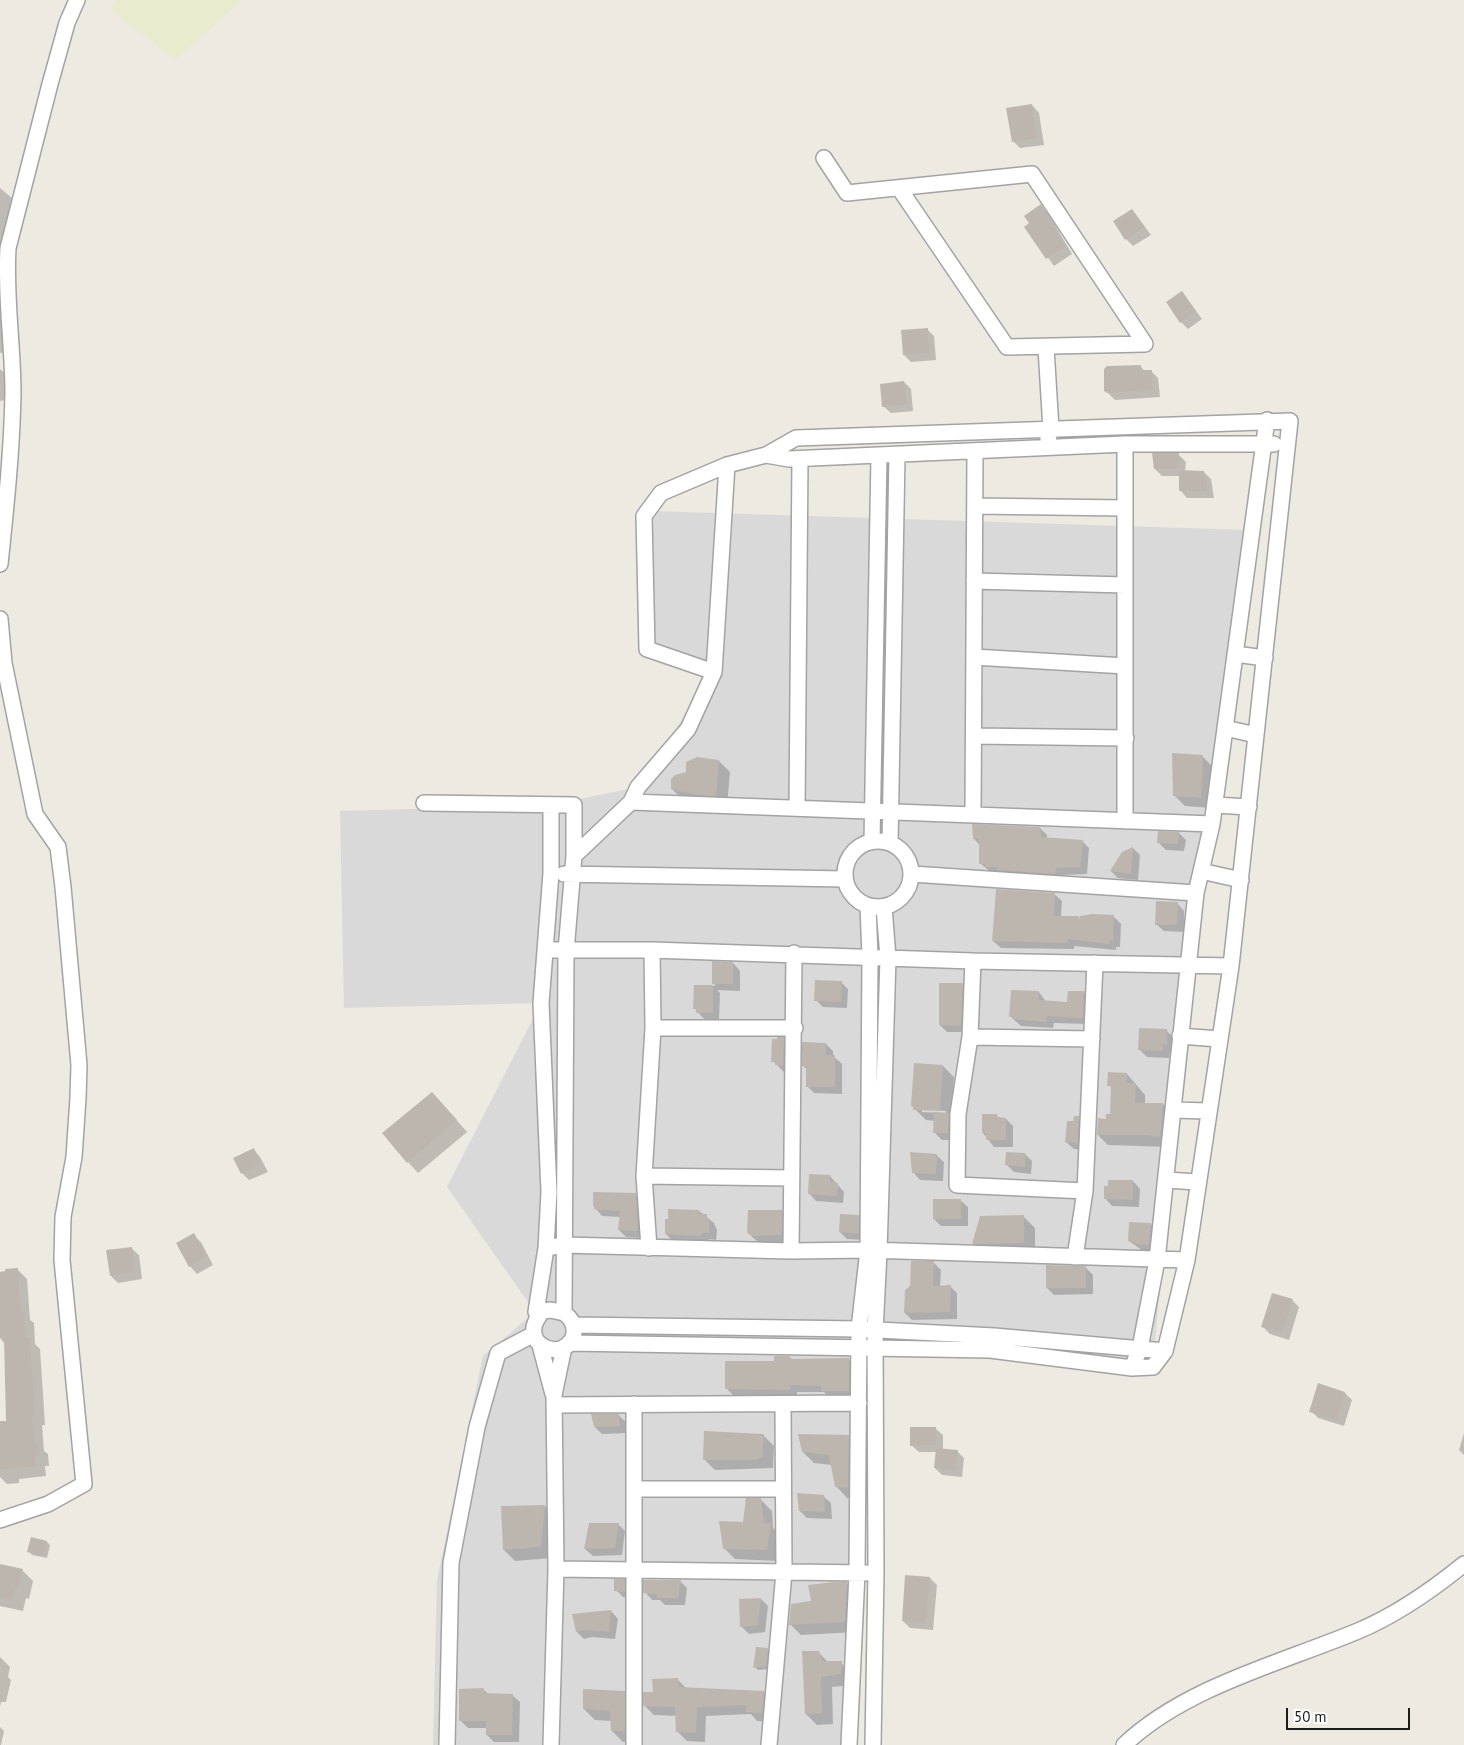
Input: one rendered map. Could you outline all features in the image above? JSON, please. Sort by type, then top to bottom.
[{"type":"street","points":[[0,564],[9,477],[13,392],[7,273],[8,248],[50,84],[67,23],[77,0]]},
{"type":"street","points":[[824,158],[847,193],[1032,174],[1145,344],[1046,348],[1007,347],[899,188]]},
{"type":"street","points":[[1046,348],[1051,429],[1046,448]]},
{"type":"street","points":[[1132,1368],[1140,1348],[1157,1260],[1196,893],[1215,805],[1268,420]]},
{"type":"street","points":[[537,1340],[552,1350],[567,1345],[990,1350],[1132,1368],[1153,1368],[1165,1351],[1187,1260],[1197,1182],[1231,966],[1290,421],[1268,420],[796,438],[766,455],[727,466],[662,494],[644,516],[647,649],[714,672]]},
{"type":"street","points":[[766,455],[789,460],[1125,444],[1288,444]]},
{"type":"street","points":[[1125,444],[1126,821]]},
{"type":"street","points":[[973,815],[975,451]]},
{"type":"street","points":[[890,843],[897,455]]},
{"type":"street","points":[[872,842],[878,456]]},
{"type":"street","points":[[797,808],[800,459]]},
{"type":"street","points":[[574,856],[631,802],[638,787],[688,729],[714,672],[727,466]]},
{"type":"street","points":[[975,506],[1125,508]]},
{"type":"street","points":[[974,581],[1125,585]]},
{"type":"street","points":[[1245,584],[1272,588]]},
{"type":"street","points":[[0,619],[4,663],[35,814],[58,847],[63,887],[78,1064],[78,1098],[74,1157],[63,1218],[62,1260],[84,1484],[48,1504],[0,1520]]},
{"type":"street","points":[[1235,654],[1265,658]]},
{"type":"street","points":[[974,657],[1126,666]]},
{"type":"street","points":[[1225,728],[1256,735]]},
{"type":"street","points":[[974,736],[1126,738]]},
{"type":"street","points":[[631,802],[1212,824]]},
{"type":"street","points":[[424,803],[574,805],[574,856],[566,951],[564,1313]]},
{"type":"street","points":[[551,805],[551,874],[541,1003],[549,1192],[546,1248],[536,1312],[539,1316],[536,1322],[537,1340],[554,1400]]},
{"type":"street","points":[[1215,805],[1249,807]]},
{"type":"street","points":[[872,842],[890,843],[901,850],[909,861],[912,874],[910,886],[904,896],[895,903],[884,907],[868,906],[853,897],[845,879],[848,859],[854,851],[872,842]]},
{"type":"street","points":[[1201,872],[1241,880]]},
{"type":"street","points":[[551,874],[845,879]]},
{"type":"street","points":[[912,874],[1196,893]]},
{"type":"street","points":[[868,906],[875,1331],[876,1572],[873,1745]]},
{"type":"street","points":[[849,1745],[857,1573],[859,1329],[874,1251],[888,958],[884,907]]},
{"type":"street","points":[[545,950],[794,953],[888,958],[1231,966]]},
{"type":"street","points":[[649,1248],[644,1176],[653,1028],[652,950]]},
{"type":"street","points":[[791,1251],[795,1028],[794,953]]},
{"type":"street","points":[[973,960],[970,1037],[958,1114],[957,1184],[1084,1191]]},
{"type":"street","points":[[1074,1257],[1084,1191],[1095,962]]},
{"type":"street","points":[[653,1028],[795,1028]]},
{"type":"street","points":[[1180,1036],[1219,1039]]},
{"type":"street","points":[[970,1037],[1092,1039]]},
{"type":"street","points":[[1173,1110],[1208,1111]]},
{"type":"street","points":[[644,1176],[791,1178]]},
{"type":"street","points":[[1167,1180],[1197,1182]]},
{"type":"street","points":[[546,1248],[564,1245],[1187,1260]]},
{"type":"street","points":[[536,1312],[558,1310],[564,1313],[573,1325],[574,1332],[567,1345],[554,1400],[556,1569],[551,1745]]},
{"type":"street","points":[[573,1325],[859,1329],[994,1336],[1165,1351]]},
{"type":"street","points":[[447,1745],[451,1563],[476,1427],[498,1353],[537,1340]]},
{"type":"street","points":[[554,1400],[634,1404],[859,1403]]},
{"type":"street","points":[[634,1404],[636,1570],[634,1745]]},
{"type":"street","points":[[769,1745],[784,1572],[782,1404]]},
{"type":"street","points":[[635,1489],[783,1489]]},
{"type":"street","points":[[1124,1745],[1150,1724],[1197,1697],[1380,1620],[1426,1592],[1464,1564]]},
{"type":"street","points":[[556,1569],[876,1572]]},
{"type":"shaded area","points":[[652,511],[1248,530],[1173,1136],[1153,1367],[871,1350],[856,1745],[433,1745],[437,1580],[483,1356],[535,1312],[447,1187],[541,1003],[344,1008],[340,811],[551,805],[638,787],[713,672],[647,649]]},
{"type":"green space","points":[[116,0],[242,0],[176,60],[111,11]]},
{"type":"building","points":[[1032,104],[1037,138],[1012,142],[1006,108]]},
{"type":"building","points":[[1041,204],[1066,247],[1046,259],[1024,227],[1029,223],[1024,216]]},
{"type":"building","points":[[1132,209],[1145,227],[1125,240],[1113,221]]},
{"type":"building","points":[[1182,291],[1196,311],[1180,323],[1166,302]]},
{"type":"building","points":[[928,328],[929,353],[903,355],[901,330]]},
{"type":"building","points":[[1141,365],[1141,370],[1152,370],[1153,390],[1107,393],[1104,391],[1104,369],[1107,366]]},
{"type":"building","points":[[904,381],[907,404],[882,407],[880,384]]},
{"type":"building","points":[[1152,453],[1179,453],[1178,469],[1154,469]]},
{"type":"building","points":[[1179,470],[1204,471],[1204,477],[1207,477],[1207,491],[1179,491]]},
{"type":"building","points":[[1172,753],[1203,755],[1201,798],[1173,796]]},
{"type":"building","points":[[697,757],[719,760],[716,796],[697,795],[671,789],[671,779],[675,775],[686,772],[686,762]]},
{"type":"building","points":[[972,824],[1040,827],[1041,837],[1083,840],[1080,867],[1056,868],[1055,874],[997,870],[998,867],[985,867],[985,864],[979,864],[979,839],[973,839]]},
{"type":"building","points":[[1158,831],[1179,832],[1178,844],[1157,843]]},
{"type":"building","points":[[1133,847],[1131,874],[1110,871],[1122,852]]},
{"type":"building","points":[[996,889],[1055,893],[1054,916],[1079,916],[1079,919],[1080,916],[1093,914],[1114,915],[1113,941],[1109,940],[1109,944],[1068,939],[1067,943],[992,941]]},
{"type":"building","points":[[1156,901],[1178,902],[1177,925],[1155,925]]},
{"type":"building","points":[[712,961],[733,962],[733,984],[712,984]]},
{"type":"building","points":[[815,980],[842,981],[841,1002],[814,1001]]},
{"type":"building","points":[[939,983],[963,983],[961,1026],[939,1025]]},
{"type":"building","points":[[694,985],[713,985],[713,1013],[696,1013],[696,1009],[693,1009]]},
{"type":"building","points":[[1011,990],[1039,991],[1039,1000],[1067,1002],[1068,991],[1084,991],[1083,1018],[1047,1016],[1047,1022],[1012,1019],[1013,1017],[1009,1017]]},
{"type":"building","points":[[1139,1028],[1167,1029],[1167,1045],[1163,1044],[1163,1051],[1138,1050]]},
{"type":"building","points":[[777,1037],[784,1037],[783,1066],[775,1065],[776,1062],[771,1062],[772,1039],[777,1039]]},
{"type":"building","points":[[802,1042],[826,1043],[826,1055],[835,1055],[835,1087],[806,1087],[806,1066],[802,1066]]},
{"type":"building","points":[[914,1063],[943,1065],[940,1111],[913,1110],[913,1106],[911,1106]]},
{"type":"building","points":[[1108,1072],[1127,1073],[1127,1083],[1136,1083],[1135,1103],[1163,1103],[1160,1137],[1146,1135],[1097,1135],[1098,1118],[1106,1119],[1106,1114],[1110,1114],[1111,1086],[1107,1086]]},
{"type":"building","points":[[432,1092],[457,1120],[407,1163],[382,1133]]},
{"type":"building","points":[[934,1112],[949,1113],[948,1133],[933,1133]]},
{"type":"building","points":[[982,1114],[997,1114],[997,1117],[1006,1118],[1006,1140],[986,1140],[986,1133],[982,1133]]},
{"type":"building","points":[[1074,1116],[1079,1116],[1078,1143],[1065,1142],[1067,1121],[1073,1121]]},
{"type":"building","points":[[254,1148],[261,1164],[241,1174],[233,1158]]},
{"type":"building","points":[[910,1152],[937,1154],[936,1174],[912,1173]]},
{"type":"building","points":[[1006,1152],[1025,1153],[1025,1167],[1005,1165]]},
{"type":"building","points":[[809,1174],[831,1175],[830,1182],[838,1183],[837,1196],[808,1194]]},
{"type":"building","points":[[1108,1180],[1133,1180],[1133,1200],[1104,1199],[1104,1186],[1108,1186]]},
{"type":"building","points":[[593,1192],[636,1193],[638,1231],[618,1230],[620,1211],[594,1209]]},
{"type":"building","points":[[933,1199],[961,1199],[961,1219],[933,1219]]},
{"type":"building","points":[[668,1209],[699,1210],[699,1214],[707,1214],[707,1220],[710,1221],[709,1233],[702,1233],[700,1236],[665,1234],[665,1219],[668,1219]]},
{"type":"building","points":[[748,1210],[782,1210],[782,1235],[751,1236],[750,1233],[747,1233]]},
{"type":"building","points":[[840,1214],[859,1215],[859,1234],[839,1232]]},
{"type":"building","points":[[1024,1215],[1024,1243],[972,1244],[980,1216]]},
{"type":"building","points":[[1129,1222],[1151,1223],[1149,1245],[1134,1244],[1135,1242],[1128,1241]]},
{"type":"building","points":[[194,1233],[207,1257],[189,1267],[176,1243]]},
{"type":"building","points":[[132,1247],[135,1272],[110,1276],[106,1250]]},
{"type":"building","points":[[911,1261],[934,1261],[933,1286],[951,1285],[950,1312],[904,1313],[905,1290],[910,1286]]},
{"type":"building","points":[[1046,1265],[1086,1266],[1086,1288],[1046,1288]]},
{"type":"building","points":[[18,1268],[21,1312],[24,1312],[26,1338],[30,1338],[35,1415],[32,1416],[35,1443],[38,1443],[40,1456],[35,1457],[36,1466],[0,1470],[0,1421],[6,1421],[4,1338],[0,1338],[0,1272],[5,1271],[5,1269]]},
{"type":"building","points":[[1272,1293],[1293,1299],[1282,1333],[1261,1327]]},
{"type":"building","points":[[774,1356],[790,1356],[790,1359],[849,1358],[849,1391],[821,1391],[821,1386],[790,1385],[790,1390],[725,1389],[725,1361],[774,1361]]},
{"type":"building","points":[[1318,1383],[1345,1392],[1337,1420],[1309,1412]]},
{"type":"building","points":[[591,1414],[619,1414],[620,1426],[594,1427]]},
{"type":"building","points":[[910,1427],[936,1427],[936,1445],[910,1446]]},
{"type":"building","points":[[704,1431],[764,1434],[762,1457],[755,1460],[703,1460]]},
{"type":"building","points":[[798,1434],[849,1435],[848,1488],[835,1487],[829,1455],[802,1452]]},
{"type":"building","points":[[936,1448],[958,1450],[955,1471],[934,1468]]},
{"type":"building","points":[[797,1493],[824,1495],[825,1512],[799,1511]]},
{"type":"building","points":[[746,1498],[761,1498],[764,1523],[771,1523],[767,1550],[723,1549],[719,1521],[743,1522]]},
{"type":"building","points":[[545,1505],[541,1547],[503,1550],[501,1506]]},
{"type":"building","points":[[589,1523],[619,1523],[615,1548],[584,1549]]},
{"type":"building","points":[[31,1537],[47,1541],[44,1556],[27,1552]]},
{"type":"building","points":[[0,1564],[23,1569],[19,1589],[15,1588],[12,1601],[0,1598]]},
{"type":"building","points":[[905,1575],[930,1577],[926,1623],[902,1621]]},
{"type":"building","points":[[614,1579],[625,1579],[625,1592],[614,1591]]},
{"type":"building","points":[[643,1580],[681,1580],[678,1598],[657,1598],[657,1594],[643,1593]]},
{"type":"building","points":[[847,1582],[845,1622],[789,1625],[791,1604],[811,1601],[808,1585]]},
{"type":"building","points":[[761,1598],[758,1625],[740,1627],[739,1599]]},
{"type":"building","points":[[611,1610],[609,1632],[584,1630],[576,1632],[572,1614]]},
{"type":"building","points":[[756,1647],[768,1648],[766,1666],[753,1668]]},
{"type":"building","points":[[802,1651],[819,1651],[822,1661],[842,1661],[841,1674],[821,1677],[822,1713],[805,1714]]},
{"type":"building","points":[[678,1678],[679,1687],[764,1691],[762,1713],[746,1712],[746,1705],[697,1707],[696,1733],[676,1732],[675,1707],[643,1706],[643,1692],[653,1692],[652,1679]]},
{"type":"building","points":[[484,1688],[484,1693],[513,1694],[512,1735],[486,1735],[486,1721],[459,1721],[459,1689]]},
{"type":"building","points":[[583,1689],[625,1691],[625,1731],[611,1731],[610,1711],[583,1709]]}]
